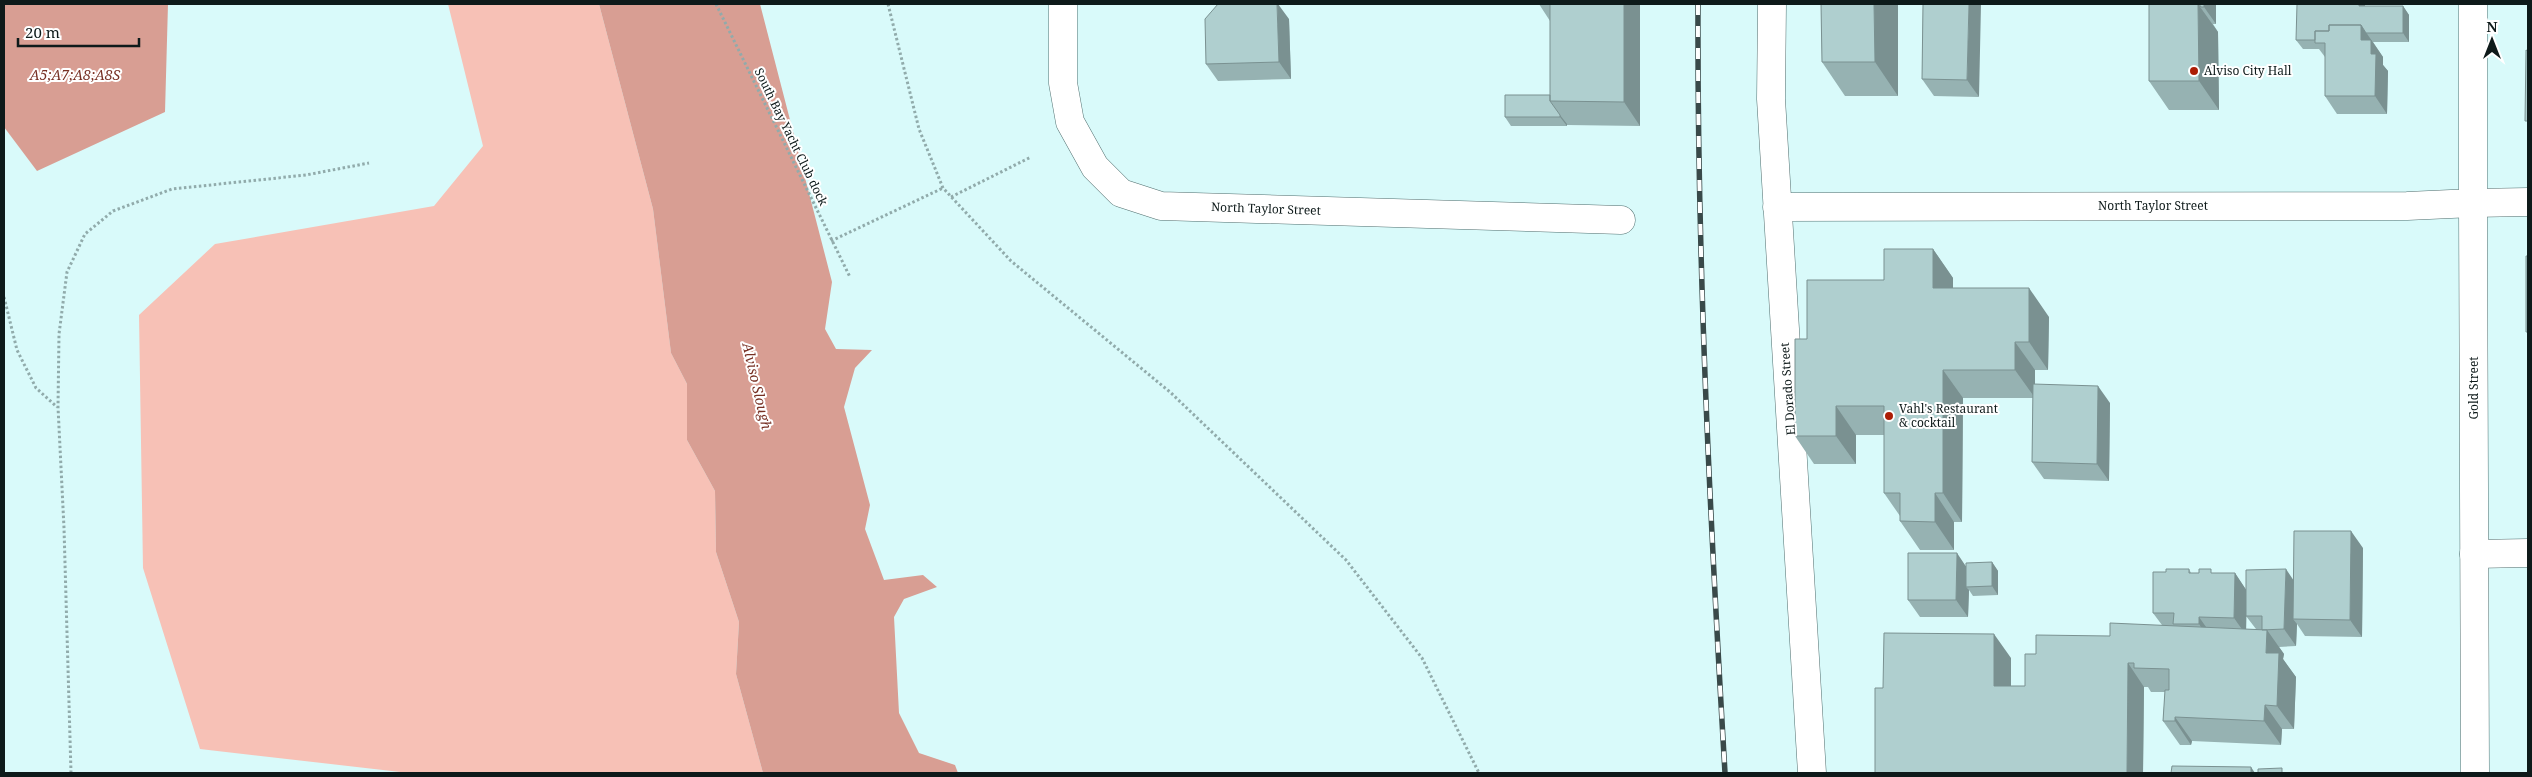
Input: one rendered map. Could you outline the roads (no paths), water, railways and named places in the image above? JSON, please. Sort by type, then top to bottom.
[{"type":"street","name":"North Taylor Street","points":[[1063,4],[1063,83],[1070,122],[1095,167],[1121,193],[1161,206],[1621,220]]},
{"type":"street","name":"El Dorado Street","points":[[1772,4],[1771,99],[1812,773]]},
{"type":"street","name":"Gold Street","points":[[2473,4],[2475,773]]},
{"type":"street","name":"North Taylor Street","points":[[1777,207],[2407,206],[2528,202]]},
{"type":"street","points":[[2474,554],[2528,553]]},
{"type":"water","name":"A5;A7;A8;A8S","points":[[4,4],[168,4],[165,112],[37,171],[4,127]]},
{"type":"water","name":"Alviso Slough","points":[[599,4],[760,4],[832,282],[825,329],[836,349],[872,350],[855,368],[844,407],[870,505],[865,529],[884,580],[923,575],[937,587],[904,599],[894,617],[899,713],[919,753],[955,765],[958,773],[763,773],[736,674],[739,622],[716,552],[715,491],[687,440],[687,384],[671,353],[653,209]]},
{"type":"railway","points":[[1698,4],[1702,292],[1714,581],[1725,773]]},
{"type":"place","name":"Alviso City Hall","points":[[2194,71]]},
{"type":"place","name":"Vahl's Restaurant & cocktail","points":[[1889,416]]}]
